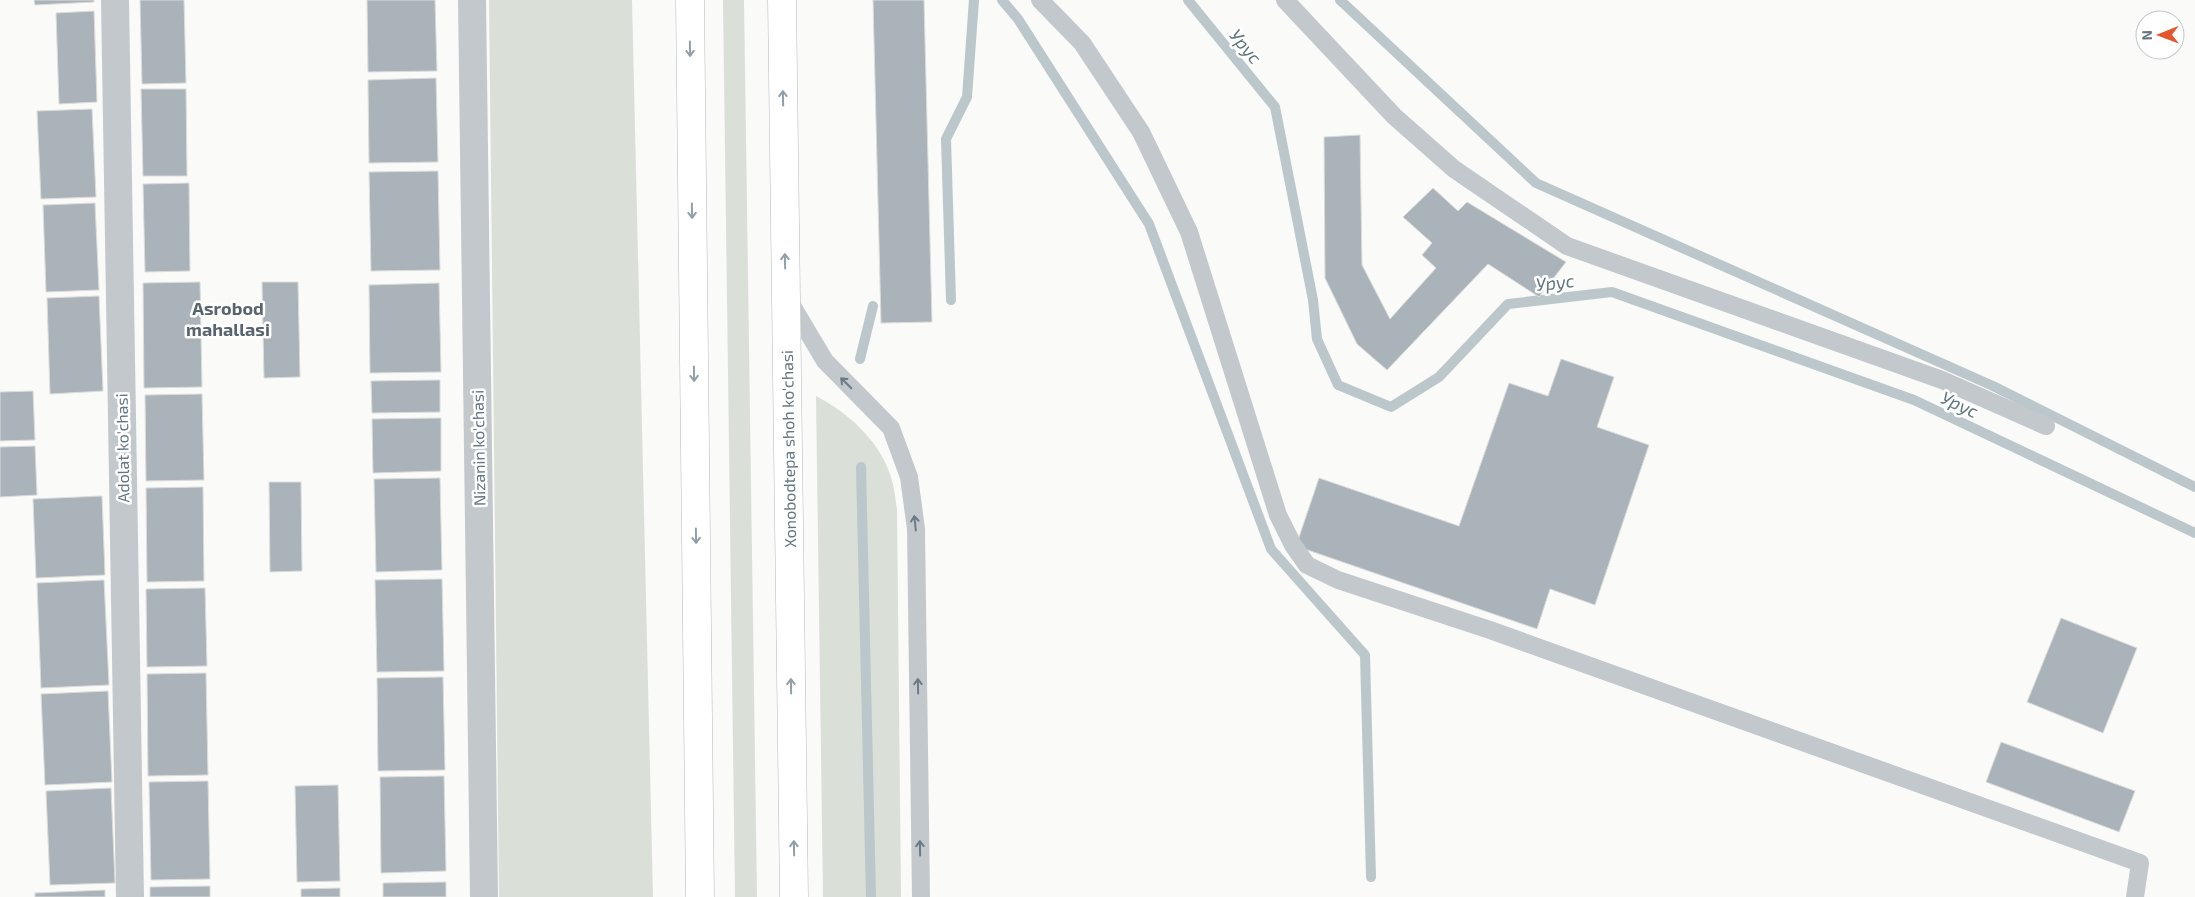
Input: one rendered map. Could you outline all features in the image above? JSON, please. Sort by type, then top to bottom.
[{"type":"highway","points":[[690,0],[700,897]]},
{"type":"highway","name":"Xonobodtepa shoh ko'chasi","points":[[782,0],[794,897]]},
{"type":"street","name":"Adolat ko'chasi","points":[[115,0],[130,897]]},
{"type":"street","name":"Nizanin ko'chasi","points":[[472,0],[484,897]]},
{"type":"lane","points":[[1040,0],[1082,43],[1141,132],[1189,232],[1278,515],[1293,546],[1308,565],[1338,580],[1509,637],[2140,863],[2135,897]]},
{"type":"lane","points":[[1285,0],[1394,116],[1454,169],[1567,246],[1942,380],[2046,426]]},
{"type":"lane","points":[[786,295],[825,361],[891,428],[909,477],[916,528],[921,897]]},
{"type":"shaded area","points":[[489,0],[632,0],[653,897],[499,897]]},
{"type":"shaded area","points":[[723,0],[744,0],[757,897],[735,897]]},
{"type":"shaded area","points":[[816,396],[850,418],[869,438],[885,461],[894,491],[897,509],[901,897],[823,897]]},
{"type":"building","points":[[34,0],[94,0],[94,2],[35,5]]},
{"type":"building","points":[[140,0],[184,0],[186,83],[142,84]]},
{"type":"building","points":[[367,0],[435,0],[437,71],[368,72]]},
{"type":"building","points":[[873,0],[924,0],[932,322],[881,323]]},
{"type":"building","points":[[94,11],[97,102],[59,104],[56,13]]},
{"type":"building","points":[[436,78],[438,162],[369,163],[368,80]]},
{"type":"building","points":[[141,89],[186,89],[187,176],[143,176]]},
{"type":"building","points":[[92,109],[96,197],[41,199],[37,111]]},
{"type":"building","points":[[1360,135],[1362,265],[1390,319],[1436,268],[1422,255],[1432,243],[1403,217],[1433,188],[1458,211],[1467,202],[1566,262],[1539,297],[1488,264],[1387,370],[1357,344],[1325,278],[1324,137]]},
{"type":"building","points":[[438,171],[440,270],[371,271],[369,172]]},
{"type":"building","points":[[189,183],[190,271],[145,272],[143,184]]},
{"type":"building","points":[[95,203],[99,290],[46,292],[43,205]]},
{"type":"building","points":[[200,282],[202,387],[144,388],[143,283]]},
{"type":"building","points":[[262,282],[298,282],[300,377],[264,378]]},
{"type":"building","points":[[439,283],[441,372],[370,373],[369,285]]},
{"type":"building","points":[[99,296],[103,391],[50,394],[47,298]]},
{"type":"building","points":[[1561,359],[1614,377],[1597,427],[1649,445],[1595,605],[1550,589],[1537,629],[1296,546],[1319,478],[1459,526],[1509,383],[1548,396]]},
{"type":"building","points":[[440,380],[440,412],[372,413],[371,381]]},
{"type":"building","points":[[33,391],[35,440],[0,441],[0,392]]},
{"type":"building","points":[[202,394],[204,480],[146,481],[145,395]]},
{"type":"building","points":[[441,418],[441,471],[373,473],[372,419]]},
{"type":"building","points":[[35,446],[37,495],[0,497],[0,447]]},
{"type":"building","points":[[440,478],[442,570],[376,572],[374,479]]},
{"type":"building","points":[[269,482],[301,482],[302,571],[270,572]]},
{"type":"building","points":[[203,487],[204,581],[147,582],[146,488]]},
{"type":"building","points":[[102,496],[105,575],[36,578],[33,499]]},
{"type":"building","points":[[442,579],[444,671],[377,672],[375,580]]},
{"type":"building","points":[[104,580],[109,685],[41,688],[37,583]]},
{"type":"building","points":[[205,588],[207,666],[147,667],[146,589]]},
{"type":"building","points":[[2061,618],[2137,648],[2103,733],[2027,702]]},
{"type":"building","points":[[206,673],[208,775],[148,776],[147,674]]},
{"type":"building","points":[[443,677],[445,770],[378,771],[377,678]]},
{"type":"building","points":[[108,691],[112,782],[45,785],[41,694]]},
{"type":"building","points":[[2001,742],[2135,791],[2119,832],[1986,782]]},
{"type":"building","points":[[444,776],[446,871],[381,873],[380,777]]},
{"type":"building","points":[[208,781],[210,879],[151,880],[149,782]]},
{"type":"building","points":[[338,785],[340,881],[297,882],[295,786]]},
{"type":"building","points":[[111,788],[115,883],[50,885],[46,791]]},
{"type":"building","points":[[446,882],[446,897],[383,897],[383,883]]},
{"type":"building","points":[[210,886],[210,897],[150,897],[150,887]]},
{"type":"building","points":[[340,888],[340,897],[301,897],[301,889]]},
{"type":"building","points":[[105,890],[105,897],[35,897],[35,893]]},
{"type":"waterway","points":[[951,300],[946,139],[967,97],[974,0]]},
{"type":"waterway","points":[[1002,0],[1018,19],[1149,224],[1271,549],[1365,655],[1371,877]]},
{"type":"waterway","name":"Урус","points":[[1188,0],[1275,107],[1313,300],[1317,339],[1338,385],[1391,407],[1439,377],[1508,304],[1612,292],[1914,400],[2195,533]]},
{"type":"waterway","points":[[1340,0],[1536,183],[1993,386],[2195,487]]},
{"type":"waterway","points":[[860,359],[873,306]]},
{"type":"waterway","points":[[861,467],[871,897]]},
{"type":"district","name":"Asrobod mahallasi","points":[[228,318]]}]
